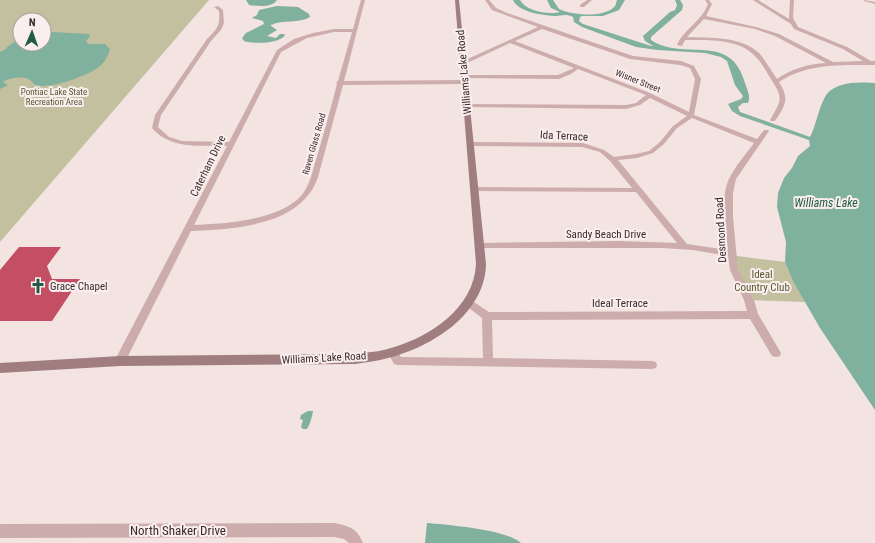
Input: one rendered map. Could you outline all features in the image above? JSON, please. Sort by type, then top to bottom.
[{"type":"main road","name":"Williams Lake Road","points":[[0,368],[120,361],[355,359],[393,353],[425,339],[450,323],[468,302],[480,276],[480,246],[457,0]]},
{"type":"street","name":"Raven Glass Road","points":[[189,228],[240,225],[255,222],[272,217],[294,204],[305,195],[313,180],[321,156],[339,82],[362,0]]},
{"type":"street","points":[[487,0],[494,8],[504,14],[632,58],[688,64],[695,69],[698,79],[691,116],[675,127],[662,143],[651,152],[637,156],[613,159]]},
{"type":"street","points":[[582,6],[590,0]]},
{"type":"street","points":[[680,45],[682,38],[707,14],[710,4],[707,0]]},
{"type":"street","points":[[755,0],[796,28],[845,48],[873,63]]},
{"type":"street","points":[[790,23],[792,0]]},
{"type":"street","points":[[866,0],[875,3]]},
{"type":"street","points":[[216,7],[221,10],[222,14],[222,23],[219,30],[209,40],[158,115],[155,128],[167,138],[180,143],[231,144]]},
{"type":"street","points":[[703,17],[777,34],[832,64]]},
{"type":"street","points":[[463,63],[542,27]]},
{"type":"street","name":"Caterham Drive","points":[[120,361],[279,50],[305,36],[329,31],[354,30]]},
{"type":"street","points":[[682,38],[719,41],[745,47],[754,52],[762,61],[782,91],[783,104],[773,120]]},
{"type":"street","name":"Wisner Street","points":[[510,41],[650,95],[691,116],[758,142]]},
{"type":"street","points":[[776,82],[790,73],[804,68],[832,64],[873,63]]},
{"type":"street","points":[[339,82],[558,77],[570,73],[578,67]]},
{"type":"street","points":[[467,106],[626,107],[638,104],[650,95]]},
{"type":"street","name":"Desmond Road","points":[[766,130],[732,179],[729,193],[734,270],[749,300],[753,315],[776,353]]},
{"type":"street","name":"Ida Terrace","points":[[470,144],[583,145],[602,152],[613,159],[684,246]]},
{"type":"street","points":[[474,189],[638,190]]},
{"type":"street","name":"Sandy Beach Drive","points":[[480,246],[619,244],[684,246],[732,254]]},
{"type":"street","points":[[468,302],[487,316],[488,362]]},
{"type":"street","name":"Ideal Terrace","points":[[487,316],[753,315]]},
{"type":"street","points":[[393,353],[398,361],[652,365]]},
{"type":"street","name":"North Shaker Drive","points":[[0,531],[334,530],[350,534],[356,541]]},
{"type":"green space","name":"Pontiac Lake State Recreation Area","points":[[0,0],[209,0],[0,242]]},
{"type":"green space","name":"Ideal Country Club","points":[[732,254],[737,256],[785,262],[805,302],[749,300]]},
{"type":"water","points":[[246,0],[277,0],[275,3],[260,6],[249,5]]},
{"type":"water","name":"Williams Lake","points":[[513,0],[520,0],[527,7],[538,11],[550,13],[560,12],[551,8],[547,0],[553,0],[559,9],[571,13],[594,14],[608,11],[613,8],[617,0],[625,0],[619,10],[603,16],[582,16],[580,17],[579,21],[583,24],[653,46],[645,41],[643,36],[670,12],[675,10],[677,5],[675,0],[680,0],[683,5],[682,10],[651,37],[651,40],[664,46],[678,49],[718,52],[729,57],[738,67],[749,95],[748,103],[743,103],[738,107],[740,112],[810,137],[824,99],[828,93],[839,86],[846,84],[875,83],[875,410],[820,328],[794,283],[785,262],[786,242],[777,207],[778,193],[784,178],[792,168],[798,156],[810,146],[809,140],[740,116],[732,111],[728,104],[741,99],[743,96],[735,85],[727,61],[721,57],[705,53],[636,47],[582,27],[574,22],[573,17],[566,15],[543,15],[531,12],[520,7]]},
{"type":"water","points":[[277,6],[298,7],[309,14],[310,17],[271,25],[277,30],[267,36],[276,38],[280,34],[285,35],[278,40],[260,43],[244,41],[242,38],[246,33],[264,24],[263,21],[252,18],[257,15],[259,10]]},
{"type":"water","points":[[52,32],[89,34],[90,37],[86,41],[88,44],[105,44],[110,49],[107,58],[96,69],[70,81],[42,86],[25,78],[16,78],[4,81],[3,82],[8,85],[0,89],[0,52],[12,44],[12,52],[52,52]]},
{"type":"water","points":[[308,411],[313,411],[307,429],[303,429],[301,427],[303,420],[300,419],[301,415]]},
{"type":"water","points":[[427,523],[490,531],[503,534],[521,543],[425,543]]},
{"type":"building","name":"Grace Chapel","points":[[19,247],[61,247],[47,266],[52,279],[80,279],[52,321],[0,321],[0,270]]},
{"type":"place","name":"Grace Chapel","points":[[38,286]]}]
